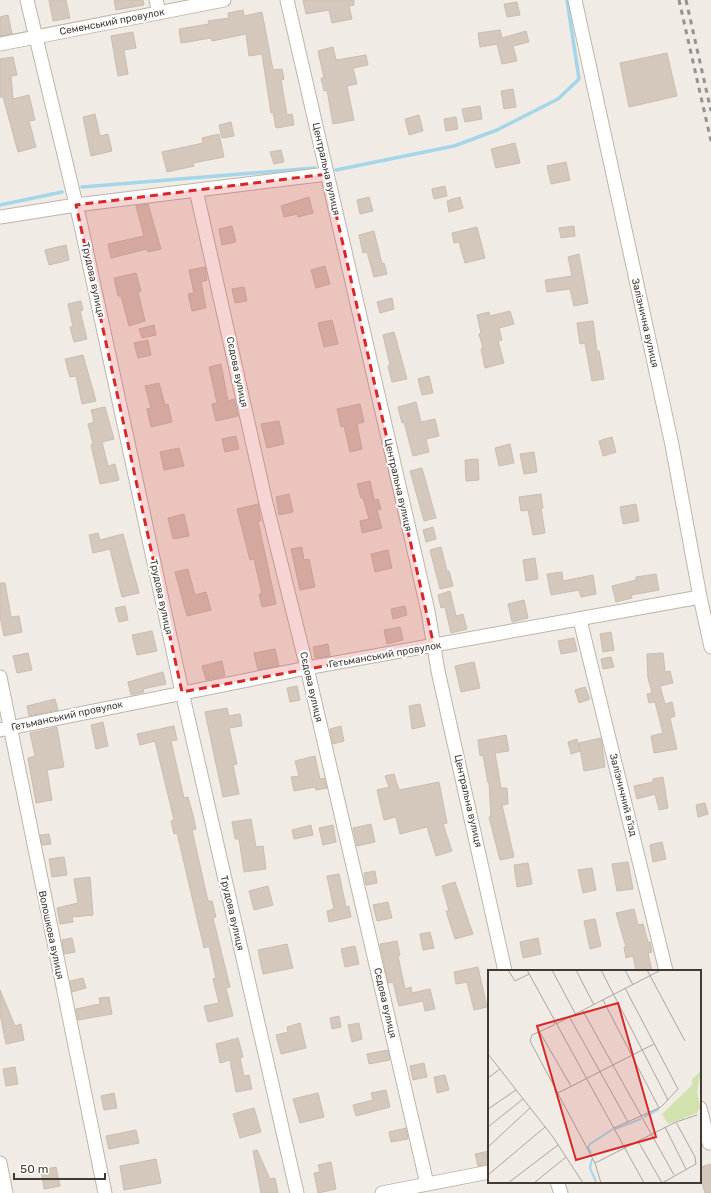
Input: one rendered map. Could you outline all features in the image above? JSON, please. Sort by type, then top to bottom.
[{"type":"street","name":"Трудова вулиця","points":[[27,0],[76,205],[182,692],[297,1193]]},
{"type":"street","points":[[156,0],[159,13]]},
{"type":"street","name":"Семенський провулок","points":[[0,44],[224,0]]},
{"type":"street","name":"Центральна вулиця","points":[[287,0],[428,611],[434,646],[506,970]]},
{"type":"street","name":"Залізнична вулиця","points":[[575,0],[672,445],[700,597],[711,647]]},
{"type":"street","points":[[0,217],[76,205],[327,174]]},
{"type":"street","name":"Сєдова вулиця","points":[[196,190],[266,502],[307,668],[427,1184]]},
{"type":"street","name":"Гетьманський провулок","points":[[6,729],[182,692],[307,668],[580,620],[700,597]]},
{"type":"street","name":"Залізничний в’їзд","points":[[580,620],[666,970]]},
{"type":"street","name":"Волошкова вулиця","points":[[0,677],[6,729],[43,895],[105,1193]]},
{"type":"street","points":[[701,1113],[707,1143]]},
{"type":"street","points":[[0,1163],[6,1193]]},
{"type":"street","points":[[382,1193],[488,1172]]},
{"type":"highlighted area","points":[[327,174],[434,646],[182,692],[76,205]]},
{"type":"building","points":[[49,0],[66,0],[70,18],[53,21]]},
{"type":"building","points":[[114,0],[143,0],[144,5],[116,10]]},
{"type":"building","points":[[303,0],[354,0],[354,5],[349,6],[352,19],[332,23],[329,10],[306,14]]},
{"type":"building","points":[[517,2],[520,15],[507,17],[504,4]]},
{"type":"building","points":[[243,10],[244,16],[262,12],[273,70],[282,69],[284,79],[281,80],[287,115],[292,114],[294,125],[276,128],[273,112],[271,113],[262,54],[249,56],[246,34],[212,41],[211,38],[181,43],[179,29],[209,24],[208,21],[229,18],[228,13]]},
{"type":"building","points":[[8,15],[12,34],[0,36],[0,17]]},
{"type":"building","points":[[500,30],[502,38],[526,31],[529,42],[513,46],[517,61],[502,64],[497,44],[480,47],[478,33]]},
{"type":"building","points":[[133,32],[136,48],[124,50],[128,74],[118,76],[111,36]]},
{"type":"building","points":[[333,47],[336,60],[366,55],[368,65],[353,68],[357,84],[347,86],[354,120],[333,124],[327,90],[324,91],[321,78],[324,78],[318,51]]},
{"type":"building","points":[[667,53],[677,96],[629,107],[620,63]]},
{"type":"building","points":[[13,57],[17,75],[11,76],[13,99],[29,95],[35,120],[29,121],[36,147],[18,152],[3,97],[0,97],[0,59]]},
{"type":"building","points":[[513,89],[516,107],[504,109],[501,91]]},
{"type":"building","points":[[480,106],[482,119],[465,122],[462,109]]},
{"type":"building","points":[[95,114],[100,136],[108,134],[112,151],[91,156],[83,117]]},
{"type":"building","points":[[419,115],[423,131],[409,135],[405,119]]},
{"type":"building","points":[[456,117],[458,129],[446,131],[444,119]]},
{"type":"building","points":[[231,122],[234,136],[222,138],[219,125]]},
{"type":"building","points":[[219,134],[224,157],[193,163],[194,166],[167,172],[162,152],[203,143],[202,138]]},
{"type":"building","points":[[515,143],[520,163],[496,168],[491,149]]},
{"type":"building","points":[[281,150],[284,162],[274,164],[270,152]]},
{"type":"building","points":[[566,162],[570,180],[551,184],[547,166]]},
{"type":"building","points":[[445,186],[447,196],[434,199],[432,189]]},
{"type":"building","points":[[309,197],[313,213],[298,217],[297,214],[284,217],[281,206]]},
{"type":"building","points":[[369,197],[373,211],[360,214],[357,200]]},
{"type":"building","points":[[460,197],[463,208],[449,212],[447,201]]},
{"type":"building","points":[[148,204],[161,249],[148,252],[147,249],[111,258],[108,244],[144,236],[136,206]]},
{"type":"building","points":[[232,226],[236,242],[222,245],[219,229]]},
{"type":"building","points":[[574,226],[575,236],[561,238],[559,228]]},
{"type":"building","points":[[477,227],[485,258],[465,263],[459,242],[454,243],[452,233]]},
{"type":"building","points":[[374,231],[382,264],[384,263],[387,274],[374,277],[367,252],[363,253],[359,235]]},
{"type":"building","points":[[66,245],[69,260],[49,265],[45,250]]},
{"type":"building","points":[[579,254],[588,303],[574,306],[570,289],[547,292],[545,280],[572,276],[568,257]]},
{"type":"building","points":[[325,266],[330,284],[316,288],[311,270]]},
{"type":"building","points":[[205,267],[207,280],[201,282],[206,308],[192,311],[188,294],[194,293],[189,270]]},
{"type":"building","points":[[136,273],[141,291],[138,292],[145,321],[129,326],[121,296],[118,296],[114,278]]},
{"type":"building","points":[[244,287],[247,301],[235,303],[232,289]]},
{"type":"building","points":[[392,298],[394,309],[380,313],[377,302]]},
{"type":"building","points":[[81,301],[83,310],[80,311],[87,339],[74,342],[70,327],[73,327],[68,304]]},
{"type":"building","points":[[510,311],[514,324],[499,328],[502,340],[498,341],[504,363],[485,368],[481,349],[483,348],[479,334],[481,333],[477,315],[489,312],[490,316]]},
{"type":"building","points":[[332,320],[338,344],[324,347],[318,323]]},
{"type":"building","points":[[593,321],[597,351],[599,351],[604,379],[592,381],[585,343],[580,344],[577,323]]},
{"type":"building","points":[[154,325],[156,335],[142,338],[139,329]]},
{"type":"building","points":[[394,332],[407,379],[392,382],[388,366],[390,365],[383,335]]},
{"type":"building","points":[[148,340],[151,355],[138,358],[134,343]]},
{"type":"building","points":[[83,355],[96,401],[82,404],[76,376],[70,377],[65,359]]},
{"type":"building","points":[[221,364],[228,401],[234,399],[238,416],[216,421],[212,404],[217,403],[209,367]]},
{"type":"building","points":[[429,376],[433,393],[422,395],[418,379]]},
{"type":"building","points":[[159,383],[165,405],[168,404],[172,422],[151,427],[147,409],[151,408],[145,386]]},
{"type":"building","points":[[416,402],[421,422],[435,419],[439,436],[426,439],[429,452],[413,456],[404,422],[402,423],[398,407]]},
{"type":"building","points":[[360,404],[364,422],[357,424],[362,449],[350,452],[344,426],[341,427],[337,409]]},
{"type":"building","points":[[105,407],[114,439],[102,442],[108,466],[115,464],[119,480],[100,484],[88,424],[94,422],[91,410]]},
{"type":"building","points":[[279,421],[284,444],[267,448],[261,424]]},
{"type":"building","points":[[236,436],[239,449],[225,452],[222,439]]},
{"type":"building","points":[[612,437],[616,452],[603,456],[599,441]]},
{"type":"building","points":[[510,444],[514,463],[499,466],[495,448]]},
{"type":"building","points":[[179,448],[184,466],[164,470],[160,452]]},
{"type":"building","points":[[534,452],[537,472],[524,474],[520,454]]},
{"type":"building","points":[[478,459],[479,480],[466,481],[465,460]]},
{"type":"building","points":[[422,468],[436,518],[424,521],[410,471]]},
{"type":"building","points":[[370,481],[374,500],[378,499],[381,509],[377,510],[382,528],[362,533],[360,521],[369,519],[357,484]]},
{"type":"building","points":[[289,494],[293,512],[279,515],[276,497]]},
{"type":"building","points":[[541,494],[543,508],[541,508],[545,533],[533,535],[528,510],[521,511],[519,497]]},
{"type":"building","points":[[258,504],[261,521],[258,521],[276,604],[262,607],[259,594],[262,594],[254,559],[250,560],[237,509]]},
{"type":"building","points":[[636,504],[639,521],[623,524],[620,507]]},
{"type":"building","points":[[184,514],[189,536],[173,539],[168,518]]},
{"type":"building","points":[[433,527],[436,539],[426,542],[423,530]]},
{"type":"building","points":[[98,533],[100,540],[123,534],[139,593],[122,597],[110,549],[93,553],[89,535]]},
{"type":"building","points":[[302,547],[304,560],[309,559],[315,587],[300,590],[291,549]]},
{"type":"building","points":[[441,547],[447,571],[449,571],[453,586],[440,589],[430,550]]},
{"type":"building","points":[[388,550],[392,568],[375,572],[371,554]]},
{"type":"building","points":[[535,558],[538,579],[526,581],[523,560]]},
{"type":"building","points":[[188,569],[195,595],[206,592],[211,610],[187,616],[175,572]]},
{"type":"building","points":[[562,572],[563,581],[593,575],[596,594],[581,597],[579,590],[551,595],[547,574]]},
{"type":"building","points":[[656,574],[659,590],[631,595],[632,598],[616,602],[612,586],[636,580],[636,577]]},
{"type":"building","points":[[0,583],[5,583],[11,617],[19,616],[22,632],[4,636],[0,616]]},
{"type":"building","points":[[450,591],[456,616],[463,614],[467,629],[451,633],[445,607],[441,608],[438,595]]},
{"type":"building","points":[[524,600],[528,618],[512,622],[508,604]]},
{"type":"building","points":[[125,606],[128,620],[119,622],[115,608]]},
{"type":"building","points":[[405,606],[407,615],[393,619],[391,609]]},
{"type":"building","points":[[400,627],[403,640],[387,644],[384,630]]},
{"type":"building","points":[[152,631],[157,651],[137,655],[132,635]]},
{"type":"building","points":[[611,632],[614,650],[603,652],[600,634]]},
{"type":"building","points":[[574,638],[577,651],[561,654],[558,641]]},
{"type":"building","points":[[328,644],[330,656],[315,658],[313,647]]},
{"type":"building","points":[[275,649],[279,666],[258,670],[254,653]]},
{"type":"building","points":[[28,653],[32,670],[17,673],[13,656]]},
{"type":"building","points":[[663,653],[665,672],[670,671],[673,683],[660,686],[665,704],[672,702],[675,716],[670,718],[677,749],[654,753],[651,736],[663,733],[655,702],[649,703],[647,694],[652,693],[648,678],[647,654]]},
{"type":"building","points":[[611,657],[614,667],[603,669],[601,659]]},
{"type":"building","points":[[222,661],[225,676],[206,680],[202,666]]},
{"type":"building","points":[[474,662],[480,688],[461,692],[455,666]]},
{"type":"building","points":[[163,672],[166,684],[143,689],[144,692],[131,695],[128,682]]},
{"type":"building","points":[[297,686],[300,700],[290,702],[287,688]]},
{"type":"building","points":[[585,687],[590,699],[579,703],[575,690]]},
{"type":"building","points":[[55,699],[58,710],[29,716],[27,706]]},
{"type":"building","points":[[420,704],[425,726],[412,729],[409,706]]},
{"type":"building","points":[[227,708],[229,716],[240,714],[242,726],[229,728],[237,764],[233,765],[239,794],[223,797],[205,712]]},
{"type":"building","points":[[103,722],[108,746],[96,749],[91,725]]},
{"type":"building","points":[[174,726],[177,740],[171,741],[184,798],[188,797],[193,815],[196,829],[192,830],[208,901],[212,901],[216,917],[213,918],[230,987],[226,988],[233,1016],[208,1022],[204,1006],[219,1003],[213,979],[216,978],[209,946],[204,948],[177,833],[174,834],[171,821],[174,820],[155,741],[140,745],[137,734]]},
{"type":"building","points":[[341,726],[344,741],[333,744],[330,729]]},
{"type":"building","points":[[57,727],[64,767],[47,770],[52,800],[36,803],[28,758],[35,756],[30,733]]},
{"type":"building","points":[[506,735],[509,751],[495,753],[501,788],[507,788],[508,804],[502,805],[514,857],[500,860],[489,817],[491,817],[489,783],[483,755],[480,756],[478,740]]},
{"type":"building","points":[[601,738],[605,767],[584,771],[579,743]]},
{"type":"building","points":[[577,739],[580,751],[571,754],[568,742]]},
{"type":"building","points":[[315,756],[320,779],[324,778],[327,788],[316,790],[315,787],[294,791],[291,777],[299,776],[295,761]]},
{"type":"building","points":[[394,774],[399,790],[439,782],[447,823],[443,824],[452,851],[436,856],[427,827],[400,834],[396,817],[384,820],[377,790],[389,787],[385,776]]},
{"type":"building","points":[[663,777],[668,808],[659,810],[655,794],[637,799],[634,786],[653,782],[653,779]]},
{"type":"building","points":[[705,803],[708,814],[698,817],[696,805]]},
{"type":"building","points":[[251,819],[256,847],[263,846],[266,869],[244,872],[239,839],[235,839],[232,822]]},
{"type":"building","points":[[371,824],[375,842],[357,846],[353,828]]},
{"type":"building","points":[[311,825],[313,835],[294,839],[292,830]]},
{"type":"building","points":[[333,825],[336,842],[323,845],[319,828]]},
{"type":"building","points":[[49,834],[51,844],[42,845],[40,835]]},
{"type":"building","points":[[662,842],[666,859],[653,862],[650,845]]},
{"type":"building","points":[[64,857],[67,875],[52,877],[49,859]]},
{"type":"building","points":[[628,862],[633,889],[617,891],[612,864]]},
{"type":"building","points":[[528,863],[532,884],[517,887],[514,865]]},
{"type":"building","points":[[592,868],[596,890],[583,893],[578,870]]},
{"type":"building","points":[[375,871],[377,883],[366,885],[364,873]]},
{"type":"building","points":[[339,874],[346,907],[349,906],[351,917],[329,922],[327,911],[334,909],[327,876]]},
{"type":"building","points":[[90,877],[93,915],[72,917],[73,922],[60,924],[57,908],[78,903],[74,879]]},
{"type":"building","points":[[455,882],[473,934],[455,939],[446,911],[449,911],[442,886]]},
{"type":"building","points":[[268,886],[273,905],[254,910],[249,891]]},
{"type":"building","points":[[388,902],[392,918],[377,921],[373,905]]},
{"type":"building","points":[[634,909],[638,925],[643,924],[648,942],[650,942],[652,952],[648,953],[652,970],[636,970],[633,956],[626,958],[624,947],[626,947],[616,913]]},
{"type":"building","points":[[595,919],[601,946],[590,949],[584,921]]},
{"type":"building","points":[[430,932],[434,948],[423,950],[420,934]]},
{"type":"building","points":[[72,938],[75,952],[64,954],[62,940]]},
{"type":"building","points":[[538,938],[541,954],[523,958],[520,942]]},
{"type":"building","points":[[397,941],[400,955],[398,956],[405,989],[411,987],[412,993],[430,989],[435,1009],[425,1011],[423,1001],[399,1006],[393,982],[388,983],[380,944]]},
{"type":"building","points":[[287,944],[293,968],[263,974],[258,950]]},
{"type":"building","points":[[355,946],[359,964],[345,967],[341,949]]},
{"type":"building","points":[[478,967],[487,1007],[474,1010],[467,982],[456,984],[454,972]]},
{"type":"building","points":[[83,978],[86,988],[72,992],[70,981]]},
{"type":"building","points":[[0,990],[15,1026],[21,1024],[24,1040],[6,1044],[0,1014]]},
{"type":"building","points":[[109,997],[112,1014],[78,1020],[76,1009],[100,1004],[99,998]]},
{"type":"building","points":[[339,1016],[341,1027],[332,1029],[330,1018]]},
{"type":"building","points":[[300,1023],[306,1048],[281,1054],[276,1035],[288,1032],[287,1027]]},
{"type":"building","points":[[359,1023],[362,1039],[352,1042],[348,1025]]},
{"type":"building","points":[[238,1038],[243,1057],[240,1058],[244,1076],[249,1075],[252,1089],[236,1092],[230,1060],[220,1063],[216,1044]]},
{"type":"building","points":[[388,1050],[390,1060],[369,1064],[367,1054]]},
{"type":"building","points":[[424,1063],[427,1077],[413,1080],[410,1066]]},
{"type":"building","points":[[15,1067],[18,1084],[6,1086],[3,1069]]},
{"type":"building","points":[[445,1075],[449,1090],[437,1093],[434,1077]]},
{"type":"building","points":[[386,1090],[390,1107],[356,1116],[353,1105],[373,1100],[371,1093]]},
{"type":"building","points":[[114,1093],[117,1108],[104,1110],[101,1096]]},
{"type":"building","points":[[318,1093],[324,1117],[300,1123],[293,1099]]},
{"type":"building","points":[[254,1108],[261,1132],[240,1138],[233,1114]]},
{"type":"building","points":[[406,1128],[408,1139],[391,1142],[389,1132]]},
{"type":"building","points":[[136,1130],[139,1143],[109,1149],[106,1136]]},
{"type":"building","points":[[257,1150],[270,1179],[275,1178],[278,1193],[261,1193],[253,1151]]},
{"type":"building","points":[[488,1151],[488,1164],[478,1166],[475,1154]]},
{"type":"building","points":[[156,1159],[161,1183],[124,1190],[120,1166]]},
{"type":"building","points":[[331,1162],[336,1189],[318,1193],[314,1173],[320,1172],[318,1165]]},
{"type":"building","points":[[711,1164],[711,1193],[705,1193],[701,1179],[701,1167]]},
{"type":"building","points":[[56,1167],[60,1186],[44,1189],[41,1170]]},
{"type":"waterway","points":[[336,170],[454,146],[497,130],[558,99],[579,79],[567,0]]},
{"type":"waterway","points":[[82,187],[315,168]]},
{"type":"waterway","points":[[0,205],[62,192]]},
{"type":"railway","points":[[679,0],[711,141]]},
{"type":"railway","points":[[686,0],[711,111]]}]
